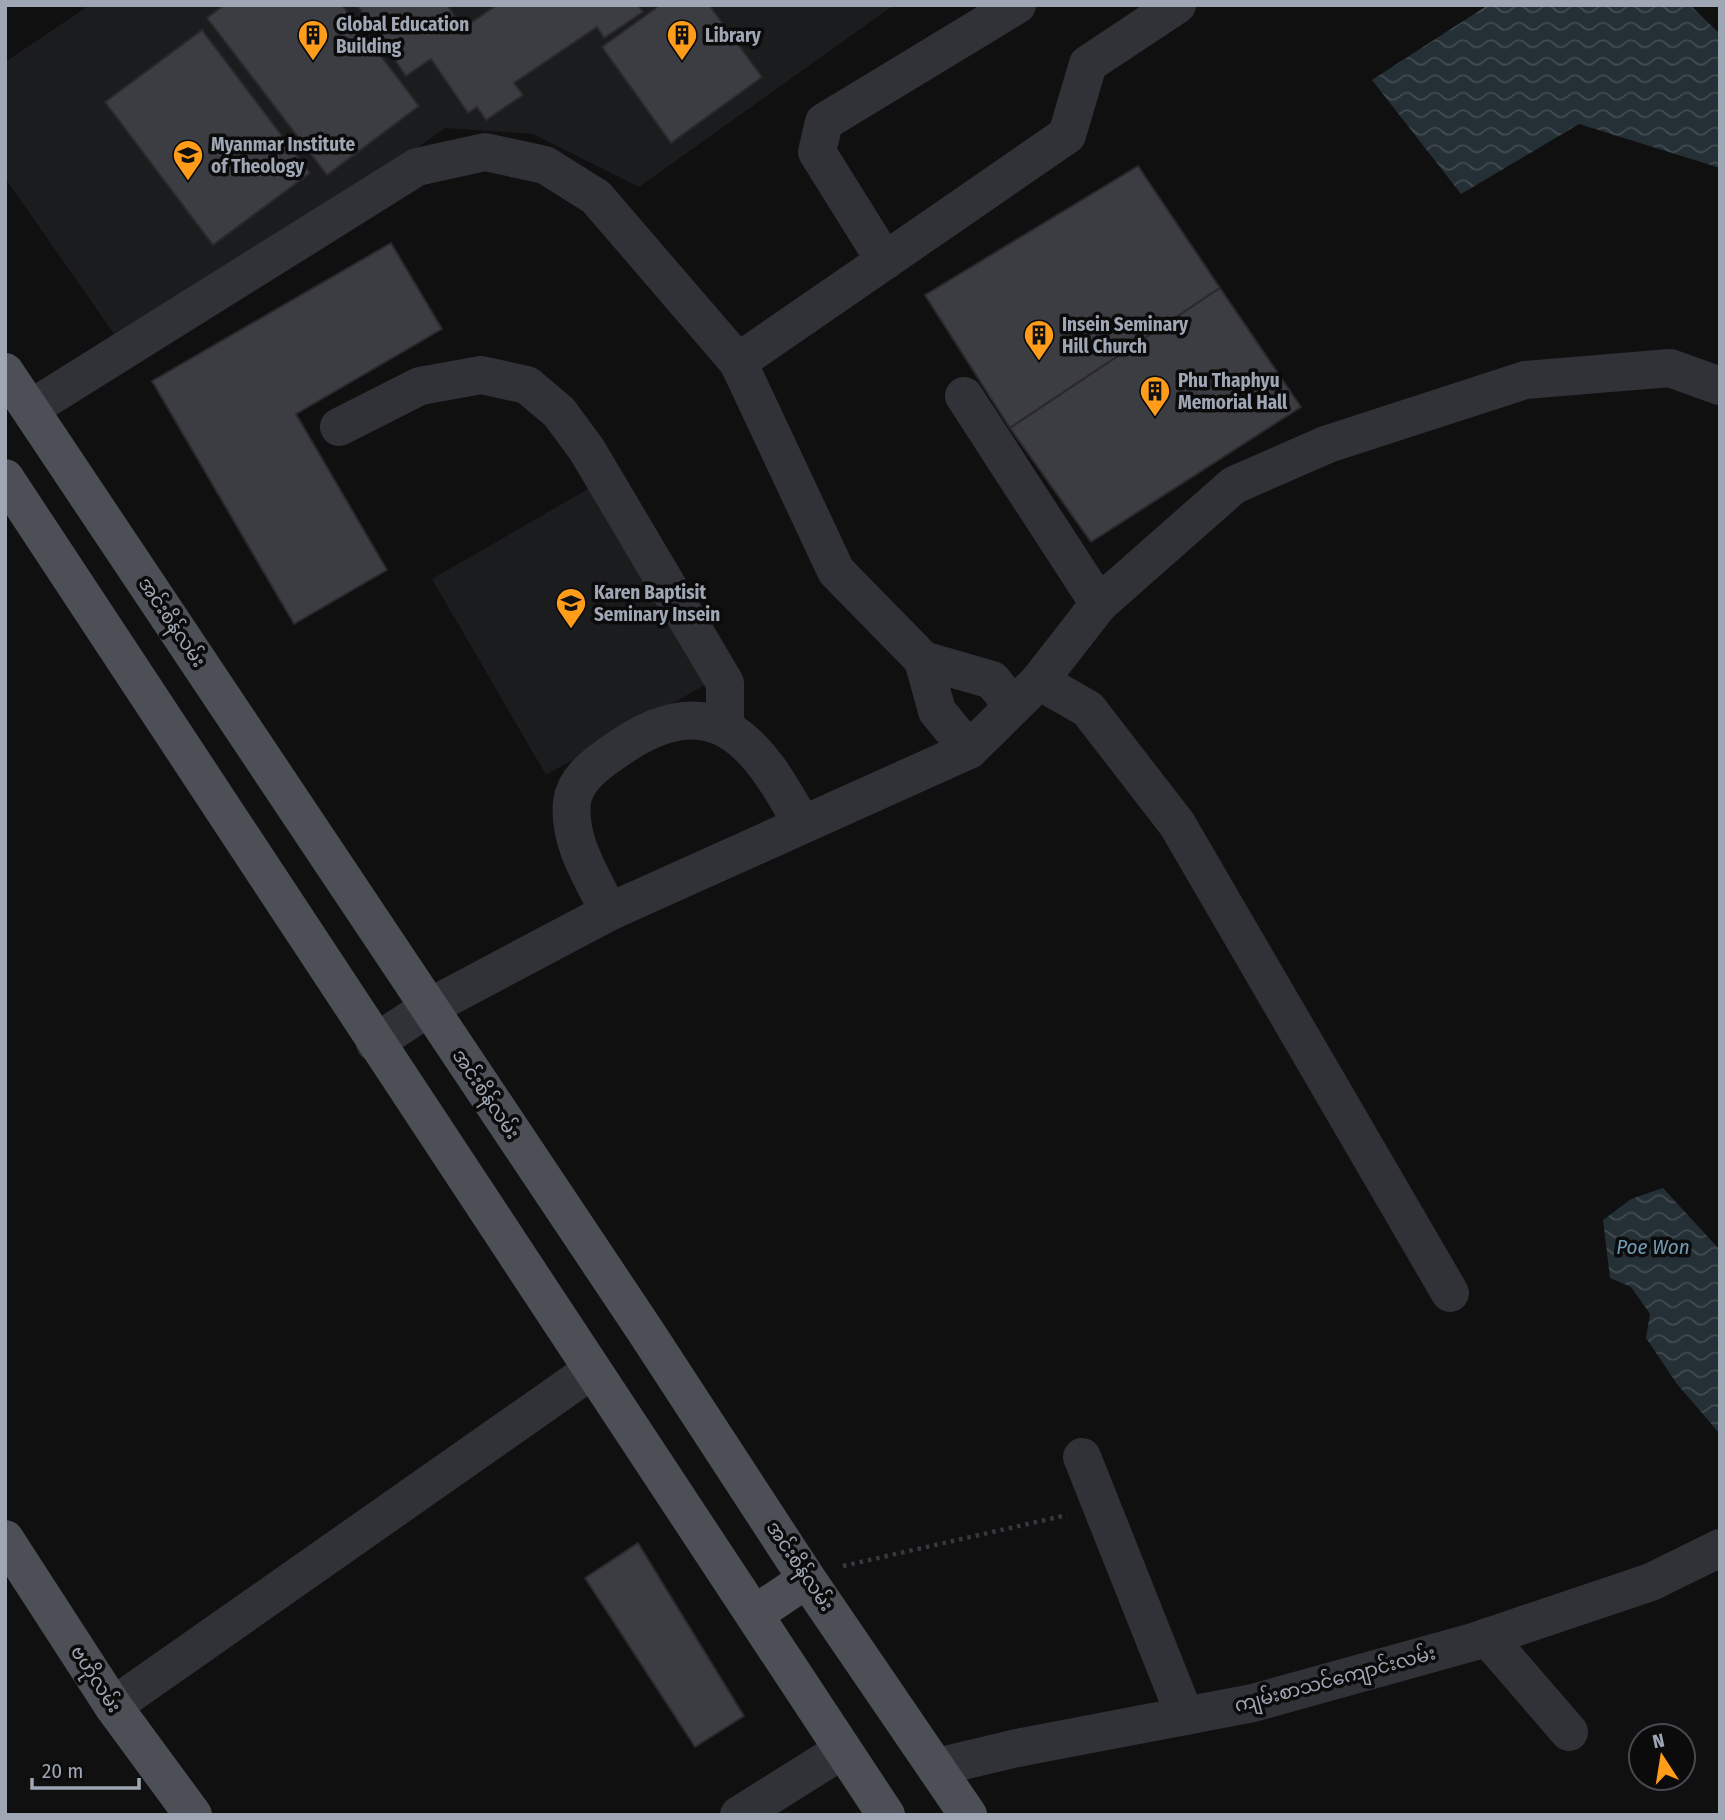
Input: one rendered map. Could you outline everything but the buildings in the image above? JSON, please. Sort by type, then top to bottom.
[{"type":"main road","name":"အင်းစိန်လမ်း","points":[[5,372],[806,1577],[968,1815]]},
{"type":"main road","points":[[5,478],[375,1043],[755,1614],[841,1751],[886,1815]]},
{"type":"main road","points":[[46,537],[96,507]]},
{"type":"main road","name":"ဗဟိုလမ်း","points":[[5,1539],[113,1706],[194,1815]]},
{"type":"main road","points":[[755,1614],[806,1577]]},
{"type":"street","points":[[885,261],[817,152],[824,122],[1017,5]]},
{"type":"street","points":[[738,362],[1067,135],[1075,114],[1079,87],[1088,64],[1178,5]]},
{"type":"street","points":[[30,409],[417,167],[485,152],[545,165],[596,197],[738,362],[835,571],[923,660],[1026,693],[1088,709],[1177,824],[1450,1293]]},
{"type":"street","points":[[375,1043],[428,1008],[609,912],[969,750],[1026,693],[1099,604],[1234,485],[1328,444],[1525,380],[1670,368],[1720,386]]},
{"type":"street","points":[[339,427],[420,386],[481,375],[527,385],[559,412],[587,450],[725,682],[725,726]]},
{"type":"street","points":[[964,396],[1099,604]]},
{"type":"street","points":[[923,660],[937,711],[969,750]]},
{"type":"street","points":[[609,912],[575,841],[572,800],[588,770],[632,739],[673,720],[725,726],[763,759],[802,825]]},
{"type":"street","points":[[113,1706],[592,1370]]},
{"type":"street","points":[[1082,1457],[1185,1716]]},
{"type":"street","name":"ကျမ်းစာသင်ကျောင်းလမ်း","points":[[937,1767],[1017,1748],[1252,1703],[1487,1637],[1714,1562]]},
{"type":"street","points":[[1487,1637],[1569,1732]]},
{"type":"street","points":[[739,1815],[841,1751]]},
{"type":"path","points":[[806,1577],[1102,1507]]},
{"type":"shaded area","name":"Myanmar Institute of Theology","points":[[90,5],[894,5],[639,187],[533,134],[445,128],[126,351],[5,178],[5,62]]},
{"type":"shaded area","name":"Karen Baptisit Seminary Insein","points":[[593,486],[712,681],[546,775],[432,579]]},
{"type":"water","points":[[1488,5],[1690,5],[1720,34],[1720,168],[1579,124],[1461,194],[1372,80]]},
{"type":"water","name":"Poe Won","points":[[1663,1188],[1720,1250],[1720,1434],[1677,1384],[1646,1338],[1650,1314],[1631,1287],[1610,1278],[1603,1220],[1631,1199]]},
{"type":"place","name":"Global Education Building","points":[[313,62]]},
{"type":"place","name":"Library","points":[[682,62]]},
{"type":"place","name":"Myanmar Institute of Theology","points":[[188,182]]},
{"type":"place","name":"Insein Seminary Hill Church","points":[[1039,362]]},
{"type":"place","name":"Phu Thaphyu Memorial Hall","points":[[1155,418]]},
{"type":"place","name":"Karen Baptisit Seminary Insein","points":[[571,630]]}]
